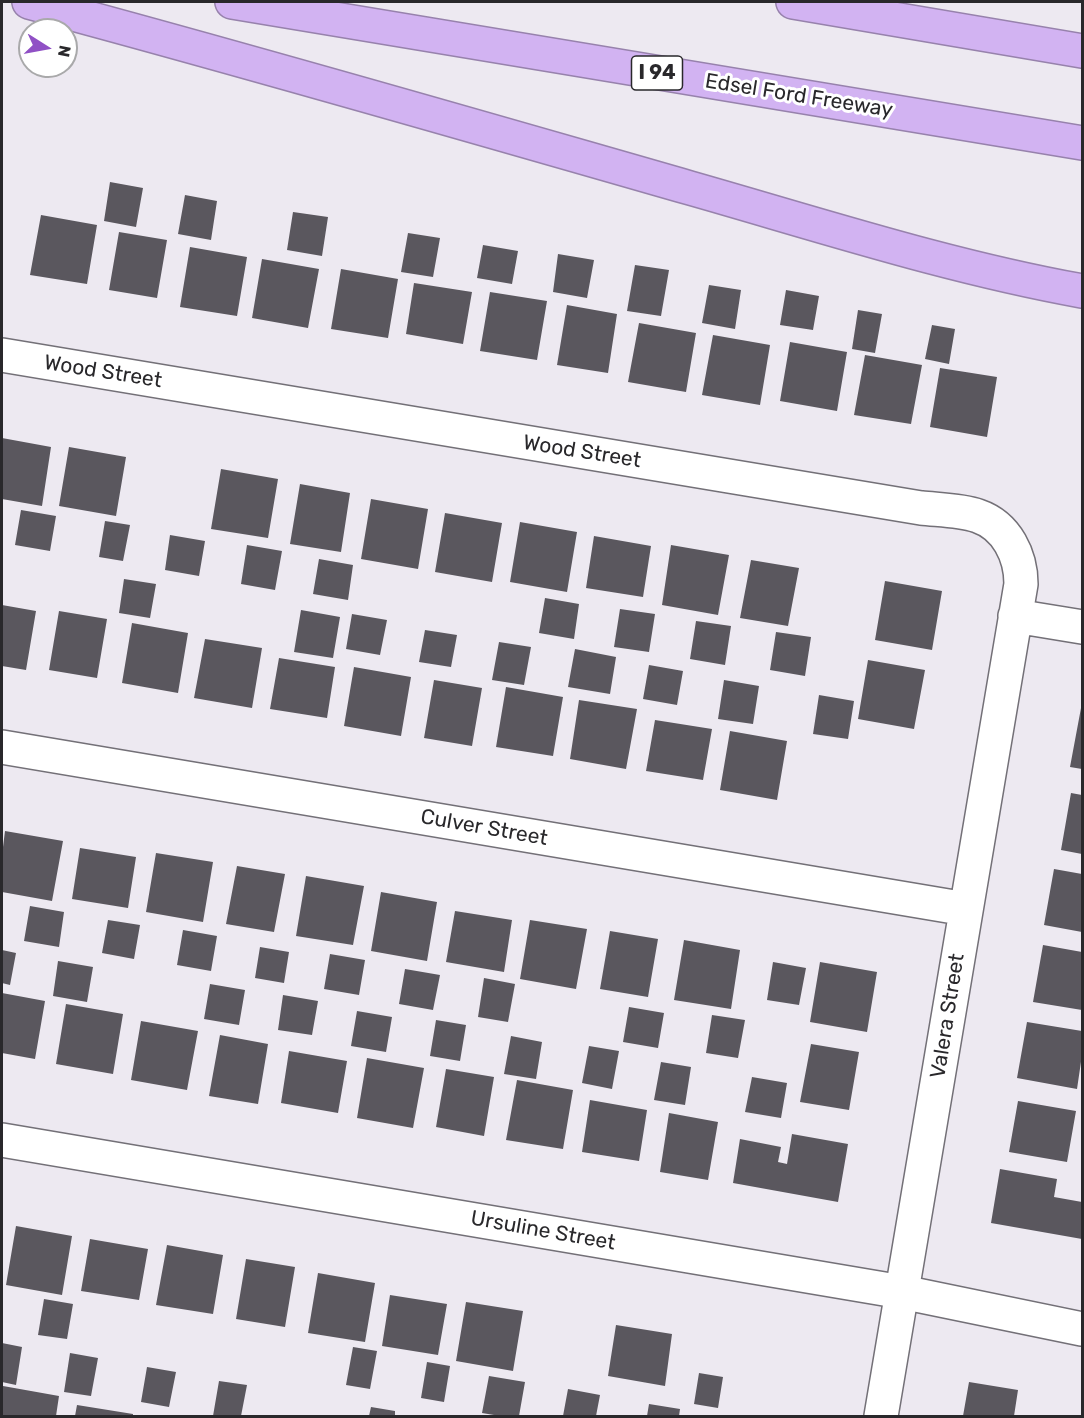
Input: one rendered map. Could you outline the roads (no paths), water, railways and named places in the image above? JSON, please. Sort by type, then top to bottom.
[{"type":"highway","points":[[29,2],[396,104],[916,254],[1083,291]]},
{"type":"highway","name":"Edsel Ford Freeway","points":[[232,2],[1083,143]]},
{"type":"highway","points":[[793,2],[1083,51]]},
{"type":"street","name":"Wood Street","points":[[2,355],[979,516],[998,528],[1006,537],[1017,558],[1021,570],[1021,584],[1015,616]]},
{"type":"street","points":[[1015,616],[1083,627]]},
{"type":"street","name":"Valera Street","points":[[881,1416],[1015,616]]},
{"type":"street","name":"Culver Street","points":[[2,747],[966,909]]},
{"type":"street","name":"Ursuline Street","points":[[2,1140],[902,1292],[1083,1329]]}]
